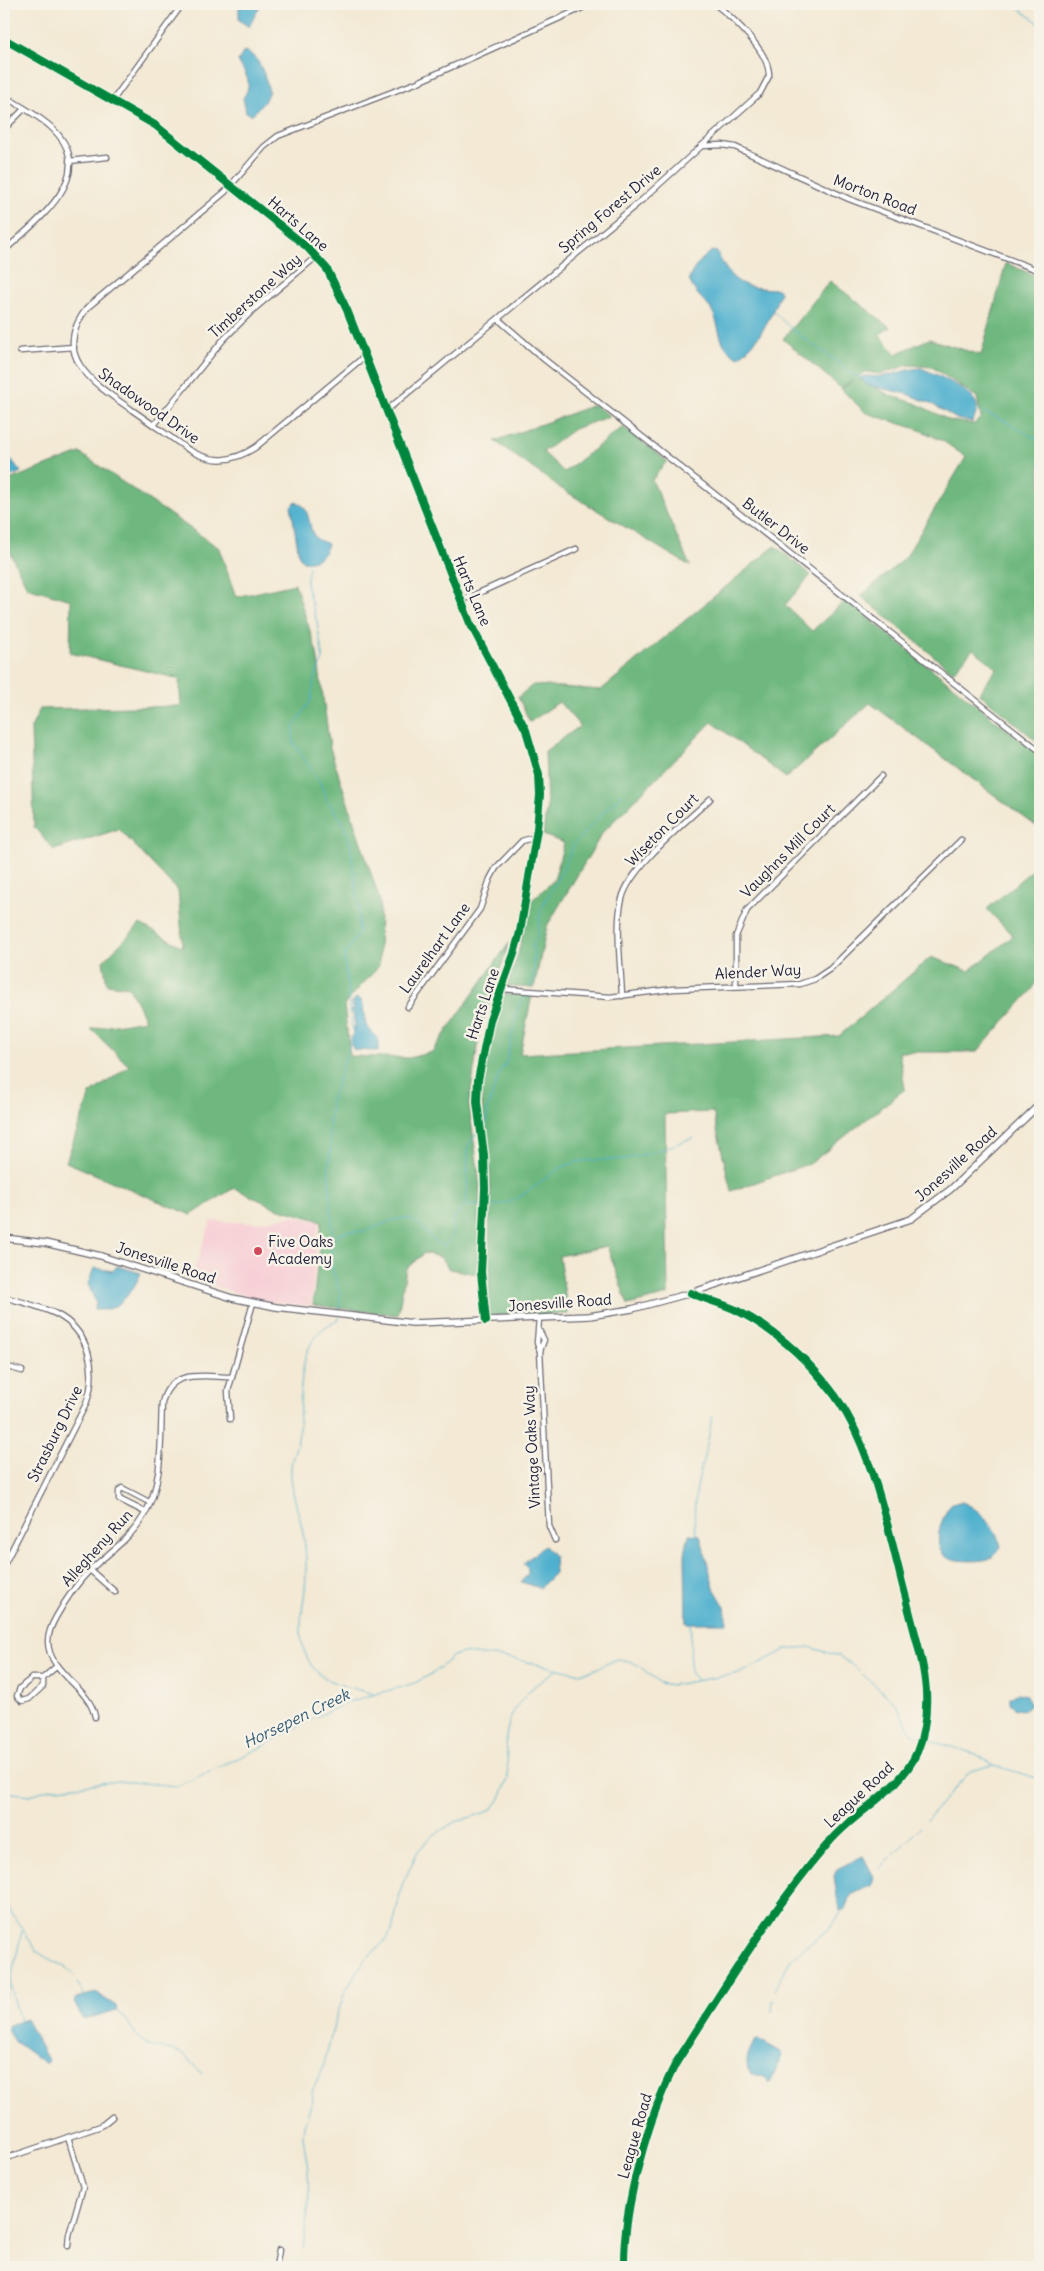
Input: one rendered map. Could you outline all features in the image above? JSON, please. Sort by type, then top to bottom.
[{"type":"street","points":[[20,351],[74,347],[76,329],[88,307],[232,186],[264,147],[283,133],[418,82],[591,4]]},
{"type":"street","name":"Spring Forest Drive","points":[[387,410],[642,200],[760,93],[769,76],[767,64],[758,48],[715,4]]},
{"type":"street","points":[[113,100],[180,6]]},
{"type":"street","name":"Harts Lane","points":[[4,39],[155,125],[317,256],[327,268],[337,286],[387,410],[461,601],[479,642],[520,717],[531,743],[540,786],[536,837],[520,932],[485,1038],[477,1093],[484,1155],[485,1206],[481,1272],[486,1321]]},
{"type":"street","points":[[4,96],[46,123],[64,144],[69,161],[67,182],[58,200],[4,251]]},
{"type":"street","points":[[4,129],[24,109]]},
{"type":"street","name":"Morton Road","points":[[701,146],[722,144],[735,147],[849,199],[1040,271]]},
{"type":"street","points":[[69,161],[107,158]]},
{"type":"street","name":"Timberstone Way","points":[[154,425],[200,366],[229,334],[317,256]]},
{"type":"street","name":"Butler Drive","points":[[498,319],[545,360],[1040,751]]},
{"type":"street","name":"Shadowood Drive","points":[[74,347],[81,369],[91,381],[201,457],[218,460],[236,458],[256,447],[365,356]]},
{"type":"street","points":[[461,601],[576,549]]},
{"type":"street","name":"Vaughns Mill Court","points":[[736,986],[736,936],[747,910],[881,776]]},
{"type":"street","name":"Wiseton Court","points":[[622,996],[620,910],[626,887],[641,867],[710,798]]},
{"type":"street","name":"Laurelhart Lane","points":[[408,1007],[480,908],[496,868],[522,840],[536,837]]},
{"type":"street","name":"Alender Way","points":[[502,989],[622,996],[673,989],[800,984],[820,977],[961,840]]},
{"type":"street","name":"Jonesville Road","points":[[4,1238],[45,1243],[101,1256],[142,1267],[202,1289],[253,1303],[332,1314],[414,1323],[539,1319],[608,1314],[691,1293],[861,1238],[916,1216],[950,1189],[1040,1104]]},
{"type":"street","name":"League Road","points":[[624,2267],[626,2225],[648,2133],[665,2085],[676,2063],[799,1881],[840,1829],[902,1775],[913,1760],[923,1730],[926,1690],[918,1647],[880,1502],[865,1455],[848,1416],[830,1388],[783,1341],[737,1310],[691,1293]]},
{"type":"street","name":"Strasburg Drive","points":[[4,1297],[54,1313],[64,1319],[82,1338],[93,1368],[92,1388],[86,1404],[4,1565]]},
{"type":"street","points":[[230,1420],[228,1400],[232,1377],[253,1303]]},
{"type":"street","name":"Vintage Oaks Way","points":[[539,1319],[540,1332],[537,1343],[540,1351],[549,1526],[555,1540]]},
{"type":"street","points":[[4,1366],[22,1371]]},
{"type":"street","name":"Allegheny Run","points":[[95,1717],[94,1707],[57,1666],[48,1641],[51,1626],[61,1609],[90,1570],[131,1532],[145,1512],[159,1476],[164,1393],[175,1380],[183,1377],[232,1377]]},
{"type":"street","points":[[145,1512],[119,1499],[119,1491],[122,1488],[133,1492],[149,1502]]},
{"type":"street","points":[[90,1570],[115,1592]]},
{"type":"street","points":[[43,1678],[43,1686],[29,1699],[22,1702],[17,1696],[20,1688],[32,1678],[43,1678],[57,1666]]},
{"type":"street","points":[[4,2159],[101,2126],[112,2117]]},
{"type":"street","points":[[68,2137],[83,2187],[68,2235],[68,2246]]},
{"type":"street","points":[[276,2267],[278,2250]]},
{"type":"shaded area","name":"Five Oaks Academy","points":[[291,1216],[319,1221],[311,1306],[263,1301],[191,1279],[211,1221],[255,1223]]},
{"type":"green space","points":[[1006,263],[1040,278],[1040,489],[1035,594],[1040,600],[1040,744],[979,693],[997,668],[973,649],[953,672],[861,596],[905,558],[966,457],[943,441],[920,430],[866,413],[841,389],[852,381],[841,388],[783,339],[830,281],[890,327],[879,335],[896,354],[929,339],[981,355]],"holes":[[[908,365],[932,367],[977,397],[981,418],[974,424],[951,421],[915,403],[889,395],[858,377],[865,372],[881,374]]]},
{"type":"green space","points":[[594,405],[610,416],[574,429],[543,452],[564,472],[623,427],[667,461],[652,480],[690,566],[560,488],[495,441]]},
{"type":"green space","points":[[80,453],[219,548],[236,597],[295,584],[317,653],[330,748],[380,901],[379,966],[344,1005],[350,1056],[409,1058],[432,1052],[509,943],[480,1030],[469,1105],[480,1185],[477,1274],[449,1269],[440,1257],[424,1253],[406,1269],[398,1315],[313,1305],[322,1221],[276,1208],[234,1188],[191,1215],[66,1162],[90,1094],[129,1066],[91,1029],[145,1020],[129,987],[107,984],[103,961],[140,924],[183,947],[178,891],[119,829],[54,850],[34,827],[31,728],[40,709],[181,706],[179,679],[70,653],[71,600],[27,587],[4,541],[4,482]]},
{"type":"green space","points":[[775,546],[811,575],[785,605],[812,631],[846,600],[1040,756],[1040,829],[870,703],[786,778],[712,722],[603,832],[547,926],[534,988],[507,986],[518,954],[529,903],[554,880],[564,843],[543,835],[547,805],[545,751],[580,726],[559,702],[530,722],[518,697],[533,685],[601,690]]},
{"type":"green space","points":[[1040,863],[1040,976],[1032,990],[977,1052],[899,1052],[905,1089],[811,1163],[731,1191],[713,1112],[665,1114],[668,1295],[628,1305],[607,1246],[559,1256],[568,1314],[489,1316],[490,1172],[480,1087],[493,1019],[504,994],[532,995],[520,1054],[839,1036],[931,957],[969,971],[1013,936],[987,909]]},
{"type":"water","points":[[239,4],[261,4],[249,27],[239,20]]},
{"type":"water","points":[[244,51],[258,62],[269,91],[264,102],[252,115],[246,112],[243,98],[248,88],[248,79],[238,61]]},
{"type":"water","points":[[712,251],[717,252],[728,272],[740,283],[747,286],[778,289],[780,293],[773,311],[759,336],[739,357],[726,348],[712,311],[693,288],[689,279],[698,264]]},
{"type":"water","points":[[921,368],[951,382],[972,397],[977,408],[972,422],[957,419],[930,403],[907,394],[867,385],[861,378]]},
{"type":"water","points":[[4,450],[21,472],[4,479]]},
{"type":"water","points":[[295,502],[301,504],[307,513],[311,530],[317,539],[328,544],[325,552],[319,558],[312,561],[303,561],[299,556],[291,506]]},
{"type":"water","points":[[357,998],[362,1001],[366,1025],[379,1041],[379,1050],[354,1050],[350,1042],[355,1027],[352,1002]]},
{"type":"water","points":[[117,1266],[141,1273],[123,1300],[110,1309],[94,1309],[96,1303],[88,1284],[94,1268],[113,1271]]},
{"type":"water","points":[[961,1502],[980,1513],[999,1539],[1001,1546],[993,1557],[984,1560],[964,1561],[946,1557],[940,1549],[938,1542],[940,1528],[945,1514],[952,1503]]},
{"type":"water","points":[[689,1534],[700,1535],[714,1588],[725,1607],[727,1623],[686,1623],[685,1554]]},
{"type":"water","points":[[544,1545],[554,1556],[555,1573],[540,1588],[521,1582],[528,1574],[528,1569],[523,1564]]},
{"type":"water","points":[[1018,1693],[1026,1695],[1030,1705],[1024,1710],[1016,1709],[1010,1703],[1010,1698]]},
{"type":"water","points":[[863,1856],[874,1877],[872,1885],[851,1895],[846,1909],[839,1911],[834,1876],[837,1869]]},
{"type":"water","points":[[96,1993],[116,2006],[117,2010],[83,2020],[74,2002],[76,1998]]},
{"type":"water","points":[[26,2019],[48,2060],[46,2064],[13,2040],[7,2030],[9,2025]]},
{"type":"water","points":[[758,2039],[781,2052],[782,2056],[770,2084],[764,2077],[750,2073],[748,2069],[747,2060],[749,2052],[755,2040]]},
{"type":"waterway","points":[[1013,4],[1040,24]]},
{"type":"waterway","points":[[774,312],[795,332],[851,373],[863,378]]},
{"type":"waterway","points":[[976,409],[1005,421],[1040,441]]},
{"type":"waterway","points":[[309,567],[306,584],[317,622],[323,659],[314,679],[311,700],[294,726],[293,735],[294,744],[319,780],[327,800],[342,821],[350,842],[359,912],[358,934],[344,956],[353,1034]]},
{"type":"waterway","points":[[531,987],[534,970],[533,945],[537,938],[540,913],[545,901],[562,871],[575,842],[623,792]]},
{"type":"waterway","points":[[484,1126],[487,1123],[487,1110],[500,1071],[506,1063],[518,1007],[527,995]]},
{"type":"waterway","points":[[340,1313],[340,1292],[331,1265],[332,1227],[328,1170],[331,1147],[329,1132],[331,1102],[352,1038]]},
{"type":"waterway","points":[[333,1241],[338,1235],[343,1233],[365,1231],[396,1220],[408,1219],[414,1221],[435,1241],[444,1246],[452,1237],[453,1219],[465,1205],[468,1147],[477,1132]]},
{"type":"waterway","points":[[489,1206],[501,1205],[512,1201],[570,1164],[583,1161],[624,1159],[659,1150],[693,1138]]},
{"type":"waterway","points":[[466,1205],[482,1206]]},
{"type":"waterway","points":[[339,1317],[338,1321],[323,1329],[313,1340],[306,1355],[301,1389],[298,1439],[291,1464],[293,1491],[306,1554],[301,1636],[307,1658],[317,1672],[340,1685],[373,1694]]},
{"type":"waterway","points":[[696,1534],[694,1519],[697,1489],[712,1417]]},
{"type":"waterway","points":[[691,1622],[690,1672],[697,1680]]},
{"type":"waterway","name":"Horsepen Creek","points":[[4,1792],[30,1795],[50,1789],[118,1781],[178,1786],[260,1748],[306,1722],[348,1702],[415,1683],[435,1672],[453,1656],[463,1653],[510,1658],[577,1673],[591,1671],[617,1659],[638,1665],[660,1683],[672,1685],[741,1673],[787,1649],[809,1647],[839,1656],[851,1664],[895,1703],[911,1732],[920,1737]]},
{"type":"waterway","points":[[303,2248],[309,2202],[308,2169],[303,2137],[304,2125],[313,2100],[312,2092],[323,2068],[335,2021],[345,1992],[364,1961],[383,1943],[392,1931],[402,1885],[418,1851],[432,1836],[455,1822],[484,1813],[493,1808],[499,1800],[508,1779],[506,1736],[515,1708],[533,1687],[556,1670]]},
{"type":"waterway","name":"Horsepen Creek","points":[[924,1739],[976,1754],[993,1765],[1040,1779]]},
{"type":"waterway","points":[[927,1820],[970,1771],[993,1765]]},
{"type":"waterway","points":[[879,1869],[921,1827]]},
{"type":"waterway","points":[[4,1902],[37,1951],[75,1975]]},
{"type":"waterway","points":[[774,1990],[792,1957],[829,1929],[842,1912]]},
{"type":"waterway","points":[[4,1999],[10,1984],[22,1931]]},
{"type":"waterway","points":[[77,1983],[85,1996]]},
{"type":"waterway","points":[[10,1984],[20,2022]]},
{"type":"waterway","points":[[772,2012],[773,1999]]},
{"type":"waterway","points":[[117,2010],[145,2043],[152,2047],[171,2050],[185,2056],[202,2074]]},
{"type":"cycle path","points":[[4,39],[155,125],[307,247],[327,269],[347,310],[470,623],[526,730],[539,775],[540,795],[537,829],[520,932],[490,1020],[478,1080],[477,1102],[484,1155],[485,1189],[481,1272],[486,1321]]},
{"type":"cycle path","points":[[624,2267],[628,2217],[639,2162],[656,2109],[676,2063],[750,1948],[809,1866],[831,1840],[890,1789],[910,1765],[920,1745],[926,1714],[923,1668],[886,1517],[868,1461],[845,1410],[810,1366],[775,1334],[736,1310],[691,1293]]},
{"type":"place","name":"Five Oaks Academy","points":[[258,1251]]}]
